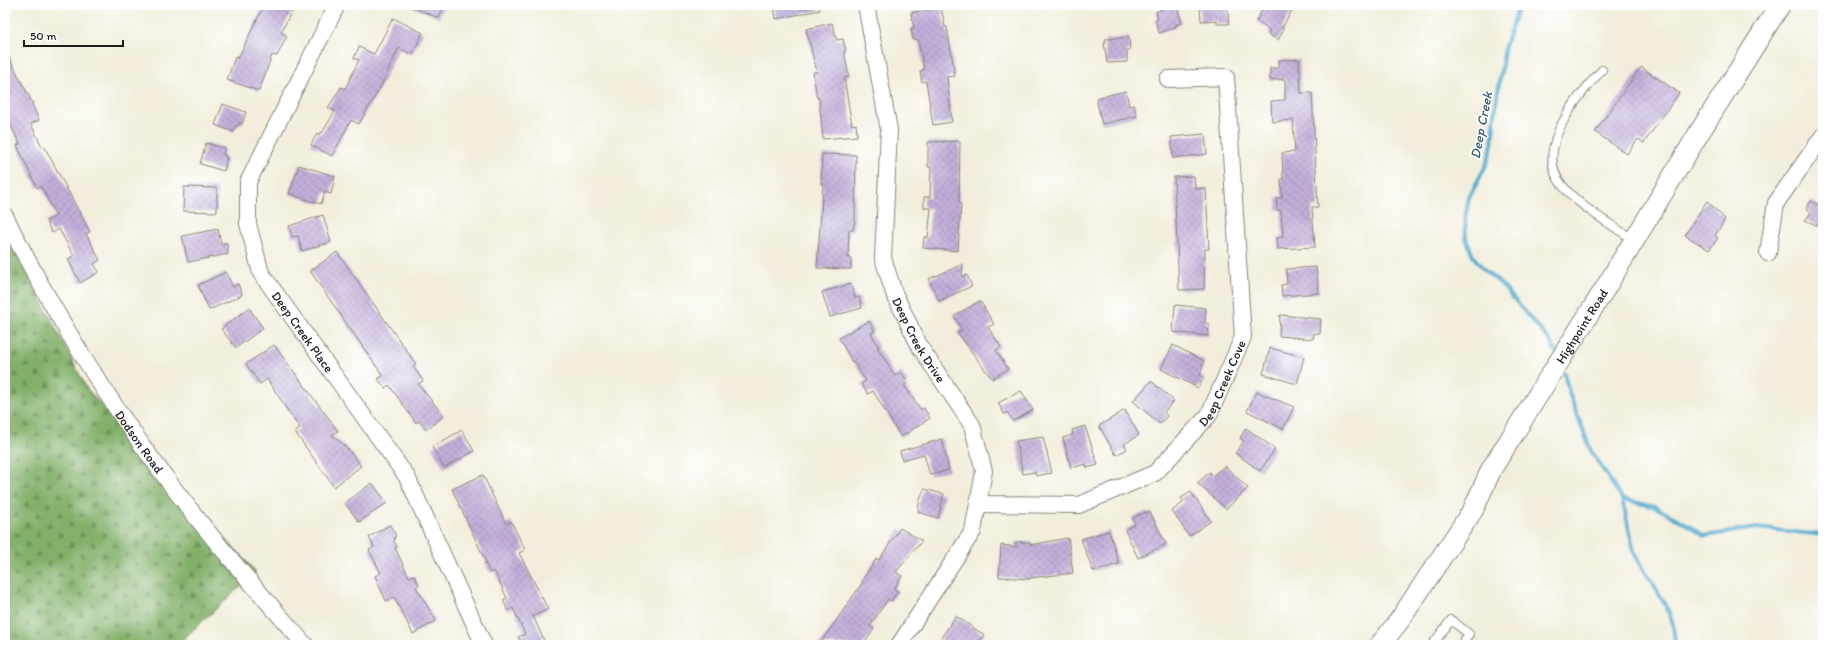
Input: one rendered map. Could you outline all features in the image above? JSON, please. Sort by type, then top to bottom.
[{"type":"street","name":"Deep Creek Place","points":[[337,5],[248,182],[248,224],[261,273],[407,477],[484,645]]},
{"type":"street","name":"Deep Creek Drive","points":[[866,5],[889,130],[883,258],[894,293],[920,347],[972,426],[984,470],[973,531],[898,645]]},
{"type":"street","name":"Highpoint Road","points":[[1386,641],[1473,510],[1492,468],[1780,5]]},
{"type":"street","name":"Deep Creek Cove","points":[[978,504],[1079,504],[1155,473],[1209,415],[1243,338],[1226,78],[1168,79]]},
{"type":"street","points":[[1768,253],[1776,203],[1823,136]]},
{"type":"street","name":"Dodson Road","points":[[5,216],[21,248],[84,357],[147,452],[208,532],[305,645]]},
{"type":"lane","points":[[1602,70],[1591,82],[1569,112],[1557,134],[1552,149],[1552,165],[1558,179],[1570,194],[1634,240]]},
{"type":"lane","points":[[1432,645],[1452,620],[1469,634],[1461,645]]},
{"type":"green space","points":[[5,229],[87,389],[256,572],[177,645],[5,645]]},
{"type":"building","points":[[264,5],[295,5],[281,32],[287,36],[277,56],[272,55],[259,91],[227,80],[235,57],[238,58]]},
{"type":"building","points":[[407,5],[444,5],[439,18]]},
{"type":"building","points":[[774,5],[819,5],[820,10],[776,19]]},
{"type":"building","points":[[1162,5],[1176,5],[1182,23],[1175,25],[1176,27],[1159,33],[1155,20],[1158,19],[1156,12],[1163,9]]},
{"type":"building","points":[[1200,5],[1227,5],[1229,24],[1217,24],[1217,20],[1201,21]]},
{"type":"building","points":[[1265,5],[1295,5],[1282,28],[1284,29],[1278,40],[1268,34],[1270,30],[1256,21]]},
{"type":"building","points":[[941,7],[945,27],[947,27],[955,76],[947,77],[952,122],[933,125],[926,81],[922,82],[920,71],[924,70],[918,39],[913,40],[911,28],[914,28],[911,13]]},
{"type":"building","points":[[393,18],[423,33],[412,55],[399,48],[380,88],[359,124],[351,120],[332,156],[311,145],[317,133],[319,135],[321,132],[322,133],[335,111],[328,108],[341,87],[345,89],[359,60],[354,58],[359,47],[374,54]]},
{"type":"building","points":[[832,23],[837,40],[843,39],[846,50],[844,51],[849,77],[844,78],[852,125],[856,124],[857,136],[823,139],[819,98],[817,98],[813,72],[817,72],[806,29]]},
{"type":"building","points":[[1129,37],[1130,50],[1127,50],[1127,62],[1107,63],[1104,43],[1106,43],[1105,39]]},
{"type":"building","points":[[5,50],[33,104],[39,120],[31,124],[42,147],[44,146],[90,232],[86,234],[100,260],[94,264],[99,272],[80,283],[68,259],[74,256],[59,229],[52,233],[46,221],[56,216],[41,186],[37,188],[17,145],[20,144],[5,114]]},
{"type":"building","points":[[1299,59],[1301,93],[1312,93],[1318,207],[1312,207],[1315,247],[1278,249],[1277,238],[1283,237],[1281,210],[1277,210],[1276,198],[1282,198],[1282,153],[1295,152],[1293,120],[1272,122],[1271,101],[1285,100],[1285,79],[1270,80],[1270,68],[1279,68],[1279,60]]},
{"type":"building","points":[[1641,67],[1679,93],[1644,143],[1638,139],[1627,154],[1595,132]]},
{"type":"building","points":[[1126,91],[1129,106],[1134,105],[1137,116],[1102,124],[1096,98]]},
{"type":"building","points":[[223,104],[246,112],[242,124],[239,123],[238,126],[236,126],[234,132],[215,125]]},
{"type":"building","points":[[1205,134],[1207,154],[1173,158],[1171,137]]},
{"type":"building","points":[[960,141],[959,203],[961,204],[958,251],[923,248],[924,237],[928,237],[931,208],[924,208],[924,197],[930,197],[931,167],[928,167],[928,142]]},
{"type":"building","points":[[206,143],[225,148],[223,154],[225,155],[225,158],[227,158],[224,171],[200,164]]},
{"type":"building","points":[[822,154],[856,155],[855,219],[853,230],[849,230],[848,258],[851,258],[851,269],[817,268],[823,184],[821,184]]},
{"type":"building","points":[[299,165],[335,176],[331,194],[325,192],[321,204],[289,194]]},
{"type":"building","points":[[1194,176],[1195,189],[1206,188],[1209,249],[1205,249],[1204,289],[1179,290],[1174,177]]},
{"type":"building","points":[[184,187],[217,188],[217,212],[183,211]]},
{"type":"building","points":[[1707,201],[1725,219],[1715,236],[1718,238],[1709,250],[1685,235]]},
{"type":"building","points":[[1811,201],[1823,208],[1823,228],[1805,220],[1811,213],[1807,208]]},
{"type":"building","points":[[323,215],[331,242],[302,251],[298,236],[292,237],[289,226]]},
{"type":"building","points":[[218,229],[221,244],[227,243],[228,254],[188,262],[182,236]]},
{"type":"building","points":[[337,252],[416,364],[413,366],[423,381],[418,384],[444,416],[426,430],[421,423],[418,421],[416,423],[389,385],[385,388],[378,379],[383,376],[310,271]]},
{"type":"building","points":[[963,264],[962,277],[967,275],[972,286],[939,301],[929,279]]},
{"type":"building","points":[[1316,267],[1319,293],[1282,296],[1281,285],[1287,284],[1286,269]]},
{"type":"building","points":[[226,272],[233,287],[238,284],[242,295],[209,310],[198,285]]},
{"type":"building","points":[[851,284],[855,298],[859,297],[862,308],[830,317],[822,292]]},
{"type":"building","points":[[980,301],[994,324],[988,327],[1001,347],[996,350],[1008,369],[992,379],[957,332],[962,330],[954,316]]},
{"type":"building","points":[[1175,305],[1206,308],[1205,323],[1209,324],[1208,336],[1173,332]]},
{"type":"building","points":[[249,308],[263,328],[236,348],[221,329]]},
{"type":"building","points":[[1280,315],[1321,319],[1320,334],[1314,333],[1313,339],[1279,336]]},
{"type":"building","points":[[869,321],[875,331],[871,333],[879,347],[877,347],[895,376],[901,372],[908,382],[904,385],[921,410],[924,408],[930,418],[901,437],[873,391],[868,394],[861,384],[866,381],[853,361],[852,362],[839,338]]},
{"type":"building","points":[[274,345],[338,431],[332,435],[348,449],[361,466],[334,487],[295,432],[300,429],[267,379],[260,384],[246,364]]},
{"type":"building","points":[[1173,345],[1204,361],[1200,376],[1204,378],[1198,388],[1161,369]]},
{"type":"building","points":[[1270,348],[1304,357],[1297,384],[1263,374]]},
{"type":"building","points":[[1151,381],[1174,401],[1164,412],[1167,416],[1160,424],[1133,401]]},
{"type":"building","points":[[1021,391],[1033,410],[1013,421],[1007,412],[1004,414],[998,403]]},
{"type":"building","points":[[1257,392],[1294,407],[1283,429],[1247,411]]},
{"type":"building","points":[[1125,410],[1139,435],[1124,444],[1127,449],[1116,455],[1099,426]]},
{"type":"building","points":[[1085,426],[1098,465],[1087,468],[1086,464],[1071,468],[1063,438],[1073,435],[1072,430]]},
{"type":"building","points":[[1246,428],[1275,449],[1260,471],[1235,453],[1244,441],[1240,438]]},
{"type":"building","points":[[462,430],[474,451],[444,468],[432,447]]},
{"type":"building","points":[[1043,437],[1052,473],[1036,476],[1035,472],[1023,474],[1016,441]]},
{"type":"building","points":[[942,439],[949,470],[930,475],[924,454],[902,460],[900,451]]},
{"type":"building","points":[[1225,466],[1248,488],[1226,509],[1197,483],[1210,472],[1212,476]]},
{"type":"building","points":[[483,475],[506,524],[511,521],[525,550],[519,553],[548,609],[533,616],[546,645],[522,645],[518,637],[525,634],[513,608],[508,611],[503,600],[507,598],[494,571],[490,573],[452,489]]},
{"type":"building","points":[[372,483],[387,503],[359,522],[345,503]]},
{"type":"building","points":[[924,489],[944,494],[938,518],[918,512],[919,503]]},
{"type":"building","points":[[1191,492],[1211,521],[1189,536],[1172,511],[1184,502],[1181,498]]},
{"type":"building","points":[[1146,512],[1150,512],[1166,544],[1138,558],[1125,530],[1135,524],[1132,518]]},
{"type":"building","points":[[390,525],[396,536],[394,541],[397,547],[395,548],[409,577],[414,575],[419,585],[416,587],[436,621],[413,634],[394,597],[386,601],[375,576],[381,573],[369,550],[374,547],[369,537]]},
{"type":"building","points":[[900,528],[922,541],[896,572],[902,576],[894,589],[898,591],[891,601],[888,599],[870,626],[874,629],[863,645],[819,645],[863,582],[862,581],[876,559],[879,560]]},
{"type":"building","points":[[1109,531],[1119,564],[1093,571],[1081,539]]},
{"type":"building","points":[[1068,538],[1073,573],[1030,579],[999,577],[1001,545],[1016,547],[1016,542],[1030,542],[1030,545]]},
{"type":"building","points":[[956,616],[984,635],[977,645],[948,645],[940,639]]},
{"type":"waterway","name":"Deep Creek","points":[[1519,5],[1505,46],[1496,105],[1492,145],[1487,163],[1469,198],[1465,218],[1466,238],[1473,256],[1485,271],[1500,283],[1550,341],[1557,354]]},
{"type":"waterway","name":"Deep Creek","points":[[1564,373],[1570,396],[1591,451],[1622,499],[1635,555],[1666,605],[1673,624],[1675,642],[1677,645]]},
{"type":"waterway","points":[[1622,499],[1655,507],[1683,522],[1704,536],[1757,528],[1823,535]]}]
